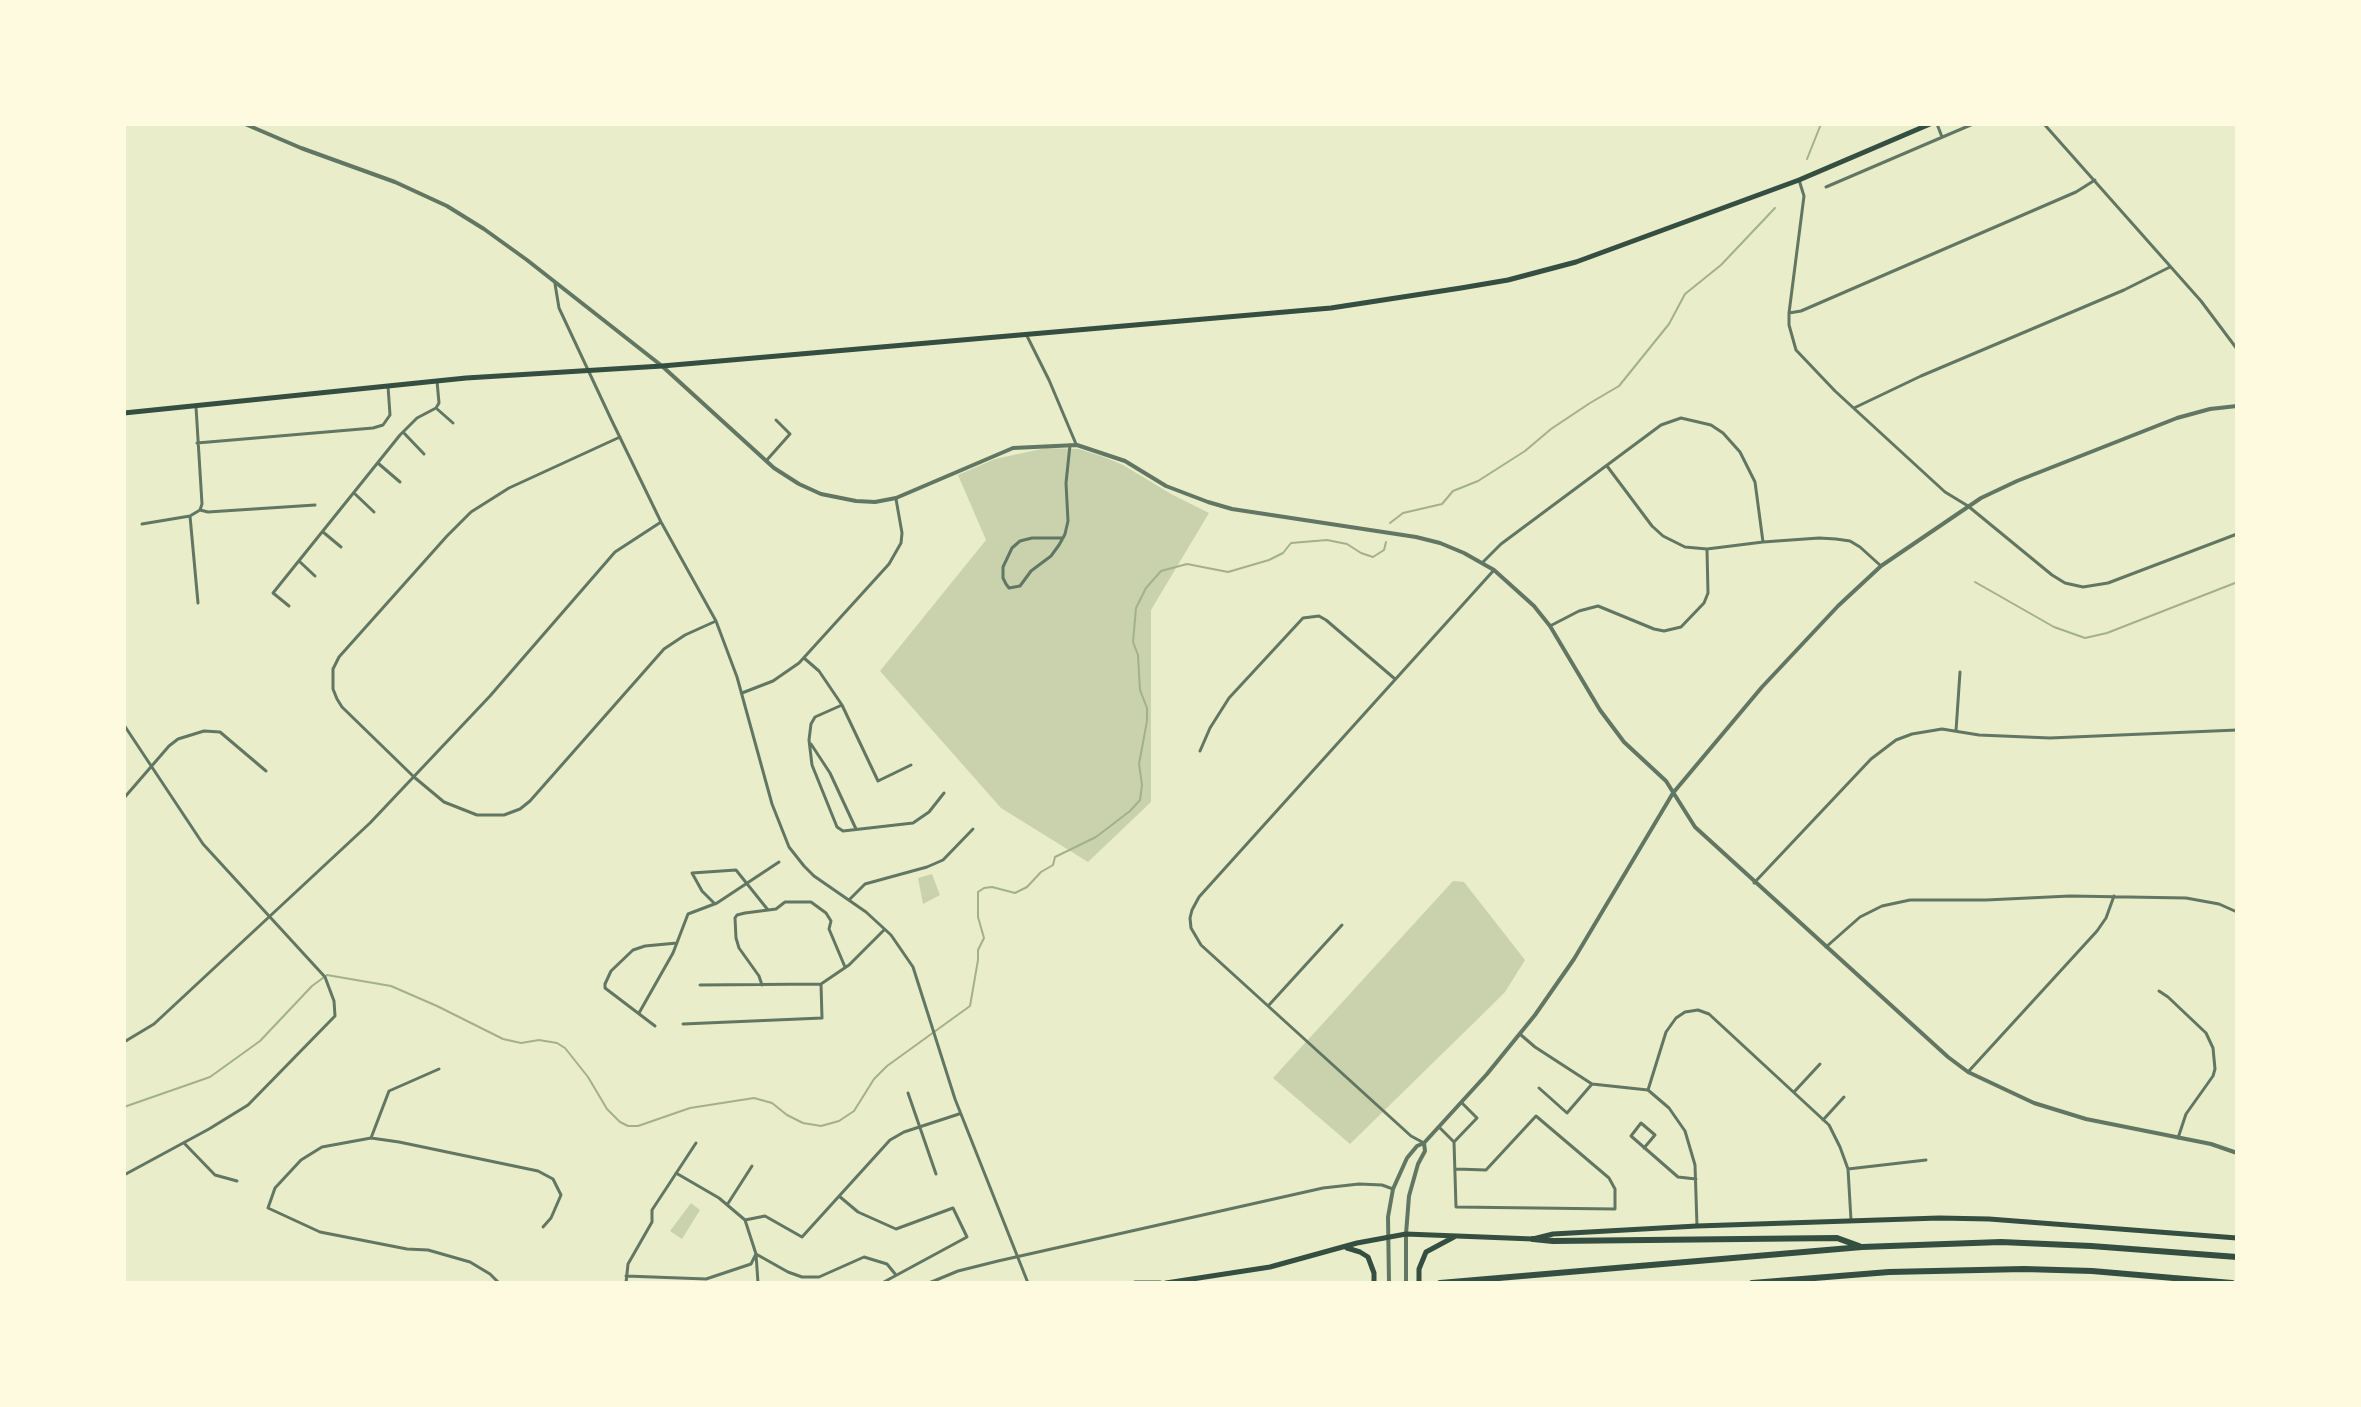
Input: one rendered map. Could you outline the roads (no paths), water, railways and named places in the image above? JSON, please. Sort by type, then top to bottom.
[{"type":"highway","points":[[1533,1239],[1837,1238],[1862,1247]]},
{"type":"highway","points":[[1440,1283],[1862,1247],[2001,1242],[2237,1257]]},
{"type":"highway","points":[[1752,1283],[1933,1270],[2024,1269],[2092,1271],[2232,1283]]},
{"type":"main road","points":[[124,413],[388,385],[662,366],[1331,308],[1508,280],[1576,262],[1799,180],[1930,124]]},
{"type":"main road","points":[[1166,1283],[1270,1267],[1406,1234],[1533,1239],[1553,1234],[1697,1226],[1989,1219],[2237,1238]]},
{"type":"main road","points":[[1419,1283],[1419,1269],[1426,1252],[1455,1237]]},
{"type":"main road","points":[[1346,1247],[1368,1257],[1374,1283]]},
{"type":"main road","points":[[1135,1283],[1160,1283]]},
{"type":"street","points":[[245,124],[395,182],[447,206],[507,245],[662,366],[766,461],[792,481],[821,494],[856,501],[875,502],[896,498],[1013,448],[1077,445],[1125,461],[1166,486],[1232,509],[1416,537],[1440,543],[1482,563],[1520,592],[1550,626],[1600,710],[1637,755],[1666,781],[1695,827],[1948,1057],[1968,1072],[2034,1103],[2066,1114],[2211,1144],[2237,1153]]},
{"type":"street","points":[[1937,124],[1942,137]]},
{"type":"street","points":[[1826,187],[1973,124]]},
{"type":"street","points":[[2044,124],[2201,301],[2237,349]]},
{"type":"street","points":[[1799,180],[1804,196],[1789,313],[1796,350],[1812,369],[1945,492],[1968,506],[2052,575],[2065,583],[2083,587],[2108,583],[2237,534]]},
{"type":"street","points":[[1789,313],[1801,311],[2048,205],[2095,180]]},
{"type":"street","points":[[1854,408],[2170,267]]},
{"type":"street","points":[[555,282],[559,308],[620,437],[661,522],[716,621],[742,693],[772,804],[786,840],[804,866],[886,929],[913,967],[961,1114],[1028,1283]]},
{"type":"street","points":[[1026,334],[1077,445]]},
{"type":"street","points":[[289,606],[273,593],[403,432],[417,418],[436,408],[439,403],[437,381]]},
{"type":"street","points":[[197,443],[383,425],[390,415],[388,385]]},
{"type":"street","points":[[142,524],[190,516],[200,510],[196,407]]},
{"type":"street","points":[[1389,1283],[1388,1217],[1393,1189],[1407,1158],[1521,1035],[1574,959],[1673,793],[1762,687],[1838,606],[1881,566],[1968,506],[2017,481],[2177,418],[2210,409],[2237,407]]},
{"type":"street","points":[[436,408],[453,423]]},
{"type":"street","points":[[1482,563],[1501,544],[1661,425],[1681,418],[1711,425],[1732,442],[1755,482],[1763,542]]},
{"type":"street","points":[[766,461],[790,434],[776,420]]},
{"type":"street","points":[[403,432],[424,454]]},
{"type":"street","points":[[620,437],[509,488],[471,512],[339,657],[332,680],[342,707],[444,802],[468,813],[492,817],[520,809],[664,649],[716,621]]},
{"type":"street","points":[[1063,538],[1032,538],[1020,541],[1012,548],[1003,567],[1003,578],[1009,588],[1020,586],[1031,571],[1051,556],[1063,538],[1068,521],[1066,483],[1070,445]]},
{"type":"street","points":[[379,464],[400,482]]},
{"type":"street","points":[[1607,466],[1652,526],[1663,536],[1685,547],[1707,549],[1819,538],[1850,541],[1881,566]]},
{"type":"street","points":[[354,493],[374,512]]},
{"type":"street","points":[[742,693],[773,681],[804,658],[889,564],[897,552],[902,533],[896,498]]},
{"type":"street","points":[[200,510],[315,505]]},
{"type":"street","points":[[190,516],[198,603]]},
{"type":"street","points":[[124,1042],[154,1024],[370,823],[490,696],[615,552],[661,522]]},
{"type":"street","points":[[323,532],[341,547]]},
{"type":"street","points":[[1550,626],[1579,611],[1598,606],[1654,629],[1664,631],[1681,627],[1704,603],[1708,593],[1707,549]]},
{"type":"street","points":[[299,561],[315,576]]},
{"type":"street","points":[[1424,1143],[1411,1136],[1201,945],[1191,928],[1192,910],[1199,897],[1494,570]]},
{"type":"street","points":[[1200,751],[1229,698],[1303,618],[1319,616],[1326,620],[1395,679]]},
{"type":"street","points":[[804,658],[819,671],[842,705],[878,781],[911,765]]},
{"type":"street","points":[[1956,731],[1960,672]]},
{"type":"street","points":[[842,705],[815,717],[809,740],[812,765],[837,827],[843,831],[913,823],[929,812],[944,793]]},
{"type":"street","points":[[124,725],[203,844],[325,977],[334,1001],[335,1016],[248,1105],[124,1175]]},
{"type":"street","points":[[1754,883],[1883,748],[1912,734],[1942,729],[1979,735],[2050,738],[2237,730]]},
{"type":"street","points":[[124,798],[178,739],[213,730],[228,737],[266,771]]},
{"type":"street","points":[[809,740],[827,767],[856,830]]},
{"type":"street","points":[[849,900],[865,884],[943,860],[973,829]]},
{"type":"street","points":[[639,1013],[677,943],[688,914],[715,904],[779,862]]},
{"type":"street","points":[[715,904],[702,891],[692,873],[736,870],[768,910]]},
{"type":"street","points":[[1826,947],[1860,917],[1894,902],[1910,900],[2114,896],[2202,899],[2237,912]]},
{"type":"street","points":[[1968,1072],[2097,931],[2106,918],[2114,896]]},
{"type":"street","points":[[762,985],[739,948],[735,918],[745,913],[776,909],[785,902],[816,904],[831,921],[829,929],[845,967]]},
{"type":"street","points":[[1269,1005],[1342,925]]},
{"type":"street","points":[[700,985],[821,984],[845,967],[886,929]]},
{"type":"street","points":[[655,1026],[605,988],[611,971],[633,950],[677,943]]},
{"type":"street","points":[[683,1024],[822,1018],[821,984]]},
{"type":"street","points":[[2159,991],[2206,1033],[2213,1048],[2213,1076],[2186,1114],[2178,1138]]},
{"type":"street","points":[[1648,1090],[1666,1032],[1676,1018],[1685,1012],[1698,1010],[1709,1014],[1823,1120],[1834,1135],[1848,1169],[1851,1220]]},
{"type":"street","points":[[1521,1035],[1592,1084],[1648,1090],[1669,1108],[1685,1131],[1695,1165],[1697,1226]]},
{"type":"street","points":[[1794,1092],[1820,1064]]},
{"type":"street","points":[[371,1138],[389,1091],[439,1069]]},
{"type":"street","points":[[1539,1088],[1567,1113],[1592,1084]]},
{"type":"street","points":[[908,1093],[936,1174]]},
{"type":"street","points":[[1823,1120],[1844,1097]]},
{"type":"street","points":[[1454,1142],[1477,1118],[1461,1102]]},
{"type":"street","points":[[745,1220],[765,1216],[802,1237],[890,1140],[904,1132],[961,1114]]},
{"type":"street","points":[[1439,1127],[1454,1142],[1456,1207],[1615,1209],[1615,1189],[1609,1178],[1536,1116],[1486,1170],[1456,1169]]},
{"type":"street","points":[[1644,1148],[1655,1135],[1641,1123],[1631,1136],[1644,1148],[1678,1177],[1696,1179]]},
{"type":"street","points":[[499,1283],[470,1262],[428,1250],[407,1249],[320,1232],[268,1208],[275,1188],[301,1160],[322,1147],[371,1138],[399,1142],[538,1171],[553,1179],[561,1195],[551,1218],[543,1227]]},
{"type":"street","points":[[184,1143],[215,1175],[237,1181]]},
{"type":"street","points":[[626,1283],[628,1264],[652,1222],[652,1210],[696,1143]]},
{"type":"street","points":[[1406,1283],[1409,1196],[1425,1151],[1424,1143]]},
{"type":"street","points":[[1848,1169],[1926,1160]]},
{"type":"street","points":[[727,1205],[752,1166]]},
{"type":"street","points":[[676,1173],[745,1220],[756,1254],[758,1283]]},
{"type":"street","points":[[929,1283],[958,1271],[1019,1256],[1323,1188],[1359,1184],[1393,1189]]},
{"type":"street","points":[[839,1196],[858,1212],[896,1229],[953,1208],[967,1237],[882,1283]]},
{"type":"street","points":[[756,1254],[802,1277],[819,1277],[864,1257],[887,1264],[896,1275]]},
{"type":"street","points":[[626,1276],[706,1279],[751,1264],[756,1254]]},
{"type":"waterway","points":[[1807,159],[1821,124]]},
{"type":"waterway","points":[[1390,523],[1403,513],[1442,504],[1453,491],[1478,481],[1619,386],[1669,324],[1685,294],[1721,265],[1775,208]]},
{"type":"waterway","points":[[124,1107],[210,1077],[260,1041],[312,986],[327,975],[391,986],[503,1039],[521,1043],[539,1040],[557,1043],[565,1048],[588,1077],[607,1109],[628,1126],[638,1126],[690,1108],[754,1098],[772,1103],[803,1123],[821,1126],[839,1121],[854,1111],[874,1079],[887,1066],[970,1006],[978,950],[984,938],[978,917],[978,892],[992,887],[1015,893],[1027,887],[1041,872],[1053,865],[1055,857],[1096,837],[1140,800],[1142,785],[1139,764],[1147,708],[1140,690],[1138,655],[1133,642],[1136,608],[1146,588],[1161,571],[1187,564],[1228,572],[1269,560],[1283,553],[1291,543],[1327,540],[1347,544],[1373,557],[1384,550],[1386,542]]},
{"type":"waterway","points":[[1975,582],[2054,627],[2085,638],[2107,633],[2235,583]]}]
